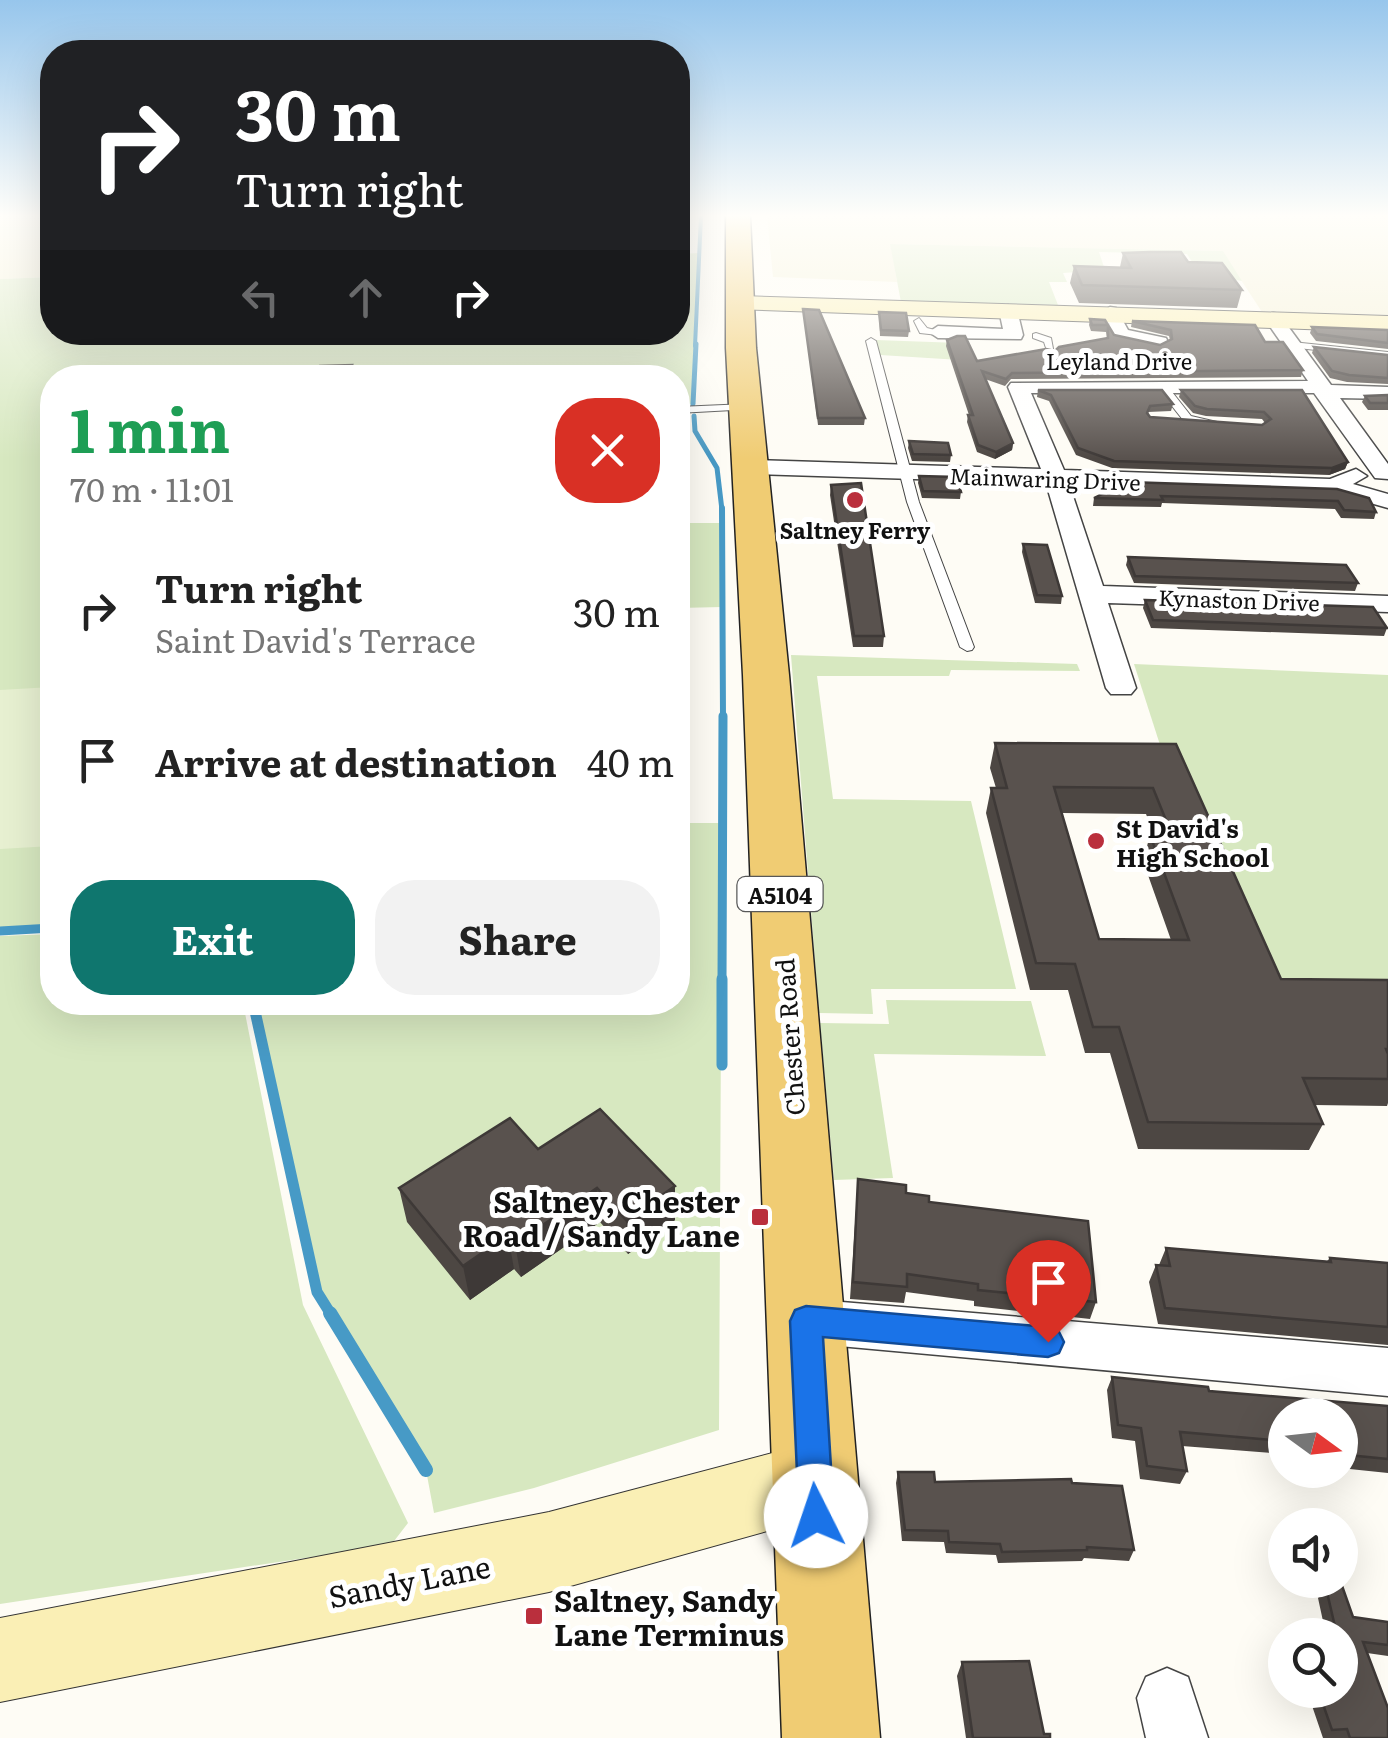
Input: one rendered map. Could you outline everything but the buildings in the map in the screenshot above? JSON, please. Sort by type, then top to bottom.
[{"type":"main road","name":"Chester Road","points":[[741,297],[831,1738]]},
{"type":"main road","points":[[741,304],[1011,323],[1110,312],[1388,324]]},
{"type":"main road","name":"Sandy Lane","points":[[0,1660],[549,1552],[814,1480]]},
{"type":"street","points":[[1110,312],[1121,334],[1158,342]]},
{"type":"street","points":[[1273,318],[1385,473],[1341,480],[1339,486],[1357,495],[1388,500]]},
{"type":"street","points":[[938,332],[960,337],[1011,323],[1036,336]]},
{"type":"street","name":"Leyland Drive","points":[[1056,479],[1018,387],[1161,384],[1388,394]]},
{"type":"street","name":"Mainwaring Drive","points":[[752,467],[1339,486]]},
{"type":"street","points":[[1056,479],[1121,688]]},
{"type":"street","name":"Kynaston Drive","points":[[1090,594],[1388,604]]},
{"type":"street","points":[[806,1321],[1388,1372]]},
{"type":"lane","points":[[919,321],[923,332],[938,332]]},
{"type":"lane","points":[[1036,336],[1048,340],[1051,352]]},
{"type":"lane","points":[[871,342],[904,473],[967,646]]},
{"type":"lane","points":[[1292,346],[1388,355]]},
{"type":"lane","points":[[1161,384],[1187,418]]},
{"type":"lane","points":[[690,409],[746,407]]},
{"type":"lane","points":[[1170,418],[1223,424]]},
{"type":"shaded area","points":[[1252,297],[1388,297],[1388,315],[1262,312]]},
{"type":"green space","points":[[0,297],[40,297],[40,345],[690,345],[690,297],[697,297],[693,404],[690,404],[690,365],[40,365],[40,929],[0,931]]},
{"type":"green space","points":[[900,297],[1055,297],[1058,305],[901,302]]},
{"type":"green space","points":[[876,340],[960,343],[960,360],[880,355]]},
{"type":"green space","points":[[690,523],[722,523],[722,607],[690,608]]},
{"type":"green space","points":[[791,655],[1077,664],[1080,671],[951,670],[949,676],[817,676],[833,799],[971,801],[1016,989],[871,989],[873,1014],[819,1013]]},
{"type":"green space","points":[[1134,664],[1388,675],[1388,999],[1287,998],[1161,748]]},
{"type":"green space","points":[[40,688],[40,847],[0,849],[0,690]]},
{"type":"green space","points":[[690,823],[722,823],[719,1430],[534,1488],[434,1513],[426,1470],[317,1292],[256,1015],[690,1015]]},
{"type":"green space","points":[[40,934],[40,1015],[245,1015],[303,1305],[408,1523],[391,1545],[0,1604],[0,936]]},
{"type":"green space","points":[[886,1000],[1031,1001],[1046,1056],[874,1054],[893,1178],[834,1180],[820,1023],[889,1024]]},
{"type":"waterway","points":[[695,346],[697,297]]},
{"type":"waterway","points":[[693,404],[696,344]]},
{"type":"waterway","points":[[694,416],[695,431],[717,468],[722,510]]},
{"type":"waterway","points":[[722,508],[723,717]]},
{"type":"waterway","points":[[722,982],[723,717]]},
{"type":"waterway","points":[[0,931],[40,929]]},
{"type":"waterway","points":[[722,982],[722,1065]]},
{"type":"waterway","points":[[256,1015],[317,1292],[332,1316]]},
{"type":"waterway","points":[[330,1313],[426,1470]]},
{"type":"place","name":"Saltney Ferry","points":[[855,500]]},
{"type":"place","name":"St David's High School","points":[[1096,841]]},
{"type":"place","name":"Saltney, Chester Road / Sandy Lane","points":[[760,1217]]},
{"type":"place","name":"Saltney, Sandy Lane Terminus","points":[[534,1616]]},
{"type":"route","points":[[816,1516],[806,1321],[1048,1342]]}]
